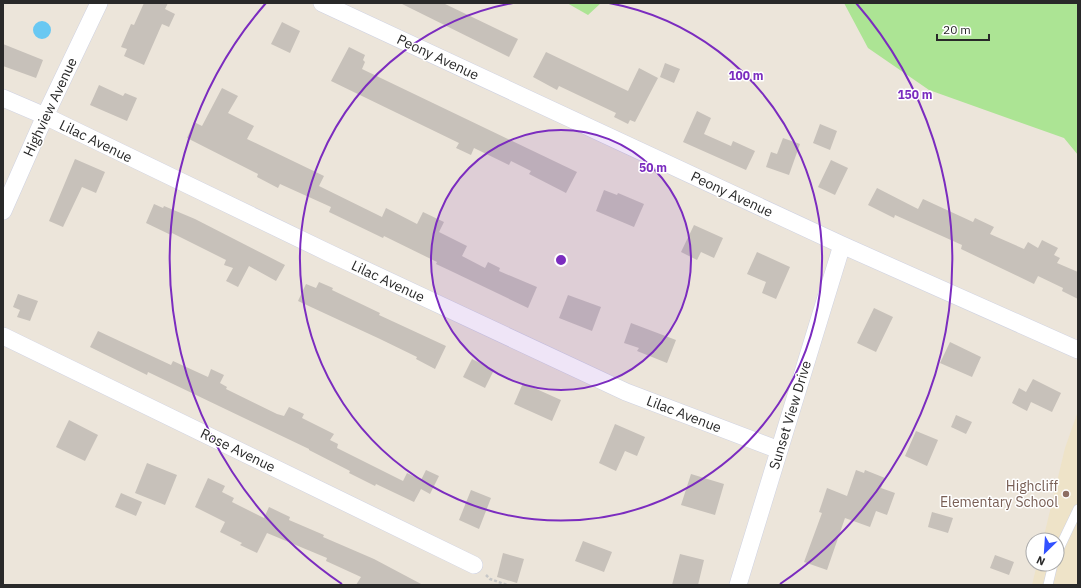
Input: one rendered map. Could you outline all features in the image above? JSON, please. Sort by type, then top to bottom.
[{"type":"street","name":"Highview Avenue","points":[[3,211],[45,116],[99,3]]},
{"type":"street","name":"Peony Avenue","points":[[322,3],[842,245],[1078,350]]},
{"type":"street","name":"Lilac Avenue","points":[[3,98],[45,116],[329,253],[626,392],[779,450]]},
{"type":"street","name":"Sunset View Drive","points":[[738,585],[842,245]]},
{"type":"street","name":"Rose Avenue","points":[[3,336],[474,565]]},
{"type":"lane","points":[[1065,536],[1078,509]]},
{"type":"lane","points":[[1048,585],[1051,572]]},
{"type":"path","points":[[474,565],[490,579],[507,585]]},
{"type":"shaded area","name":"Highcliff Elementary School","points":[[1078,411],[1078,585],[1032,585],[1035,572],[1065,572],[1065,532],[1045,532],[1065,448]]},
{"type":"green space","points":[[567,3],[601,3],[588,15]]},
{"type":"green space","points":[[844,3],[1078,3],[1078,155],[1064,138],[929,90],[868,48]]},
{"type":"water","points":[[38,21],[46,21],[51,26],[49,37],[46,39],[38,39],[33,34],[33,26]]},
{"type":"building","points":[[144,3],[168,3],[165,9],[175,14],[169,27],[162,24],[144,65],[124,56],[127,49],[121,47],[131,24],[134,25]]},
{"type":"building","points":[[400,3],[443,3],[518,39],[509,57]]},
{"type":"building","points":[[282,22],[300,31],[290,53],[271,44]]},
{"type":"building","points":[[3,44],[43,60],[36,78],[3,66]]},
{"type":"building","points":[[349,47],[365,55],[363,60],[365,62],[362,69],[577,172],[566,193],[529,174],[531,171],[511,161],[509,165],[474,148],[471,155],[456,148],[459,143],[331,81]]},
{"type":"building","points":[[546,52],[628,91],[639,68],[658,78],[635,122],[630,120],[628,124],[614,117],[616,113],[559,86],[557,90],[533,77]]},
{"type":"building","points":[[665,63],[680,69],[674,83],[660,77]]},
{"type":"building","points":[[99,85],[123,96],[125,93],[137,98],[127,121],[90,105]]},
{"type":"building","points":[[222,88],[238,96],[228,113],[254,126],[247,139],[324,176],[319,186],[382,217],[386,208],[417,224],[423,212],[444,222],[439,232],[467,246],[462,256],[485,268],[488,262],[500,268],[499,271],[537,287],[528,308],[436,264],[437,262],[384,236],[383,238],[329,212],[331,207],[280,184],[278,188],[257,177],[258,174],[187,138],[194,122],[202,126]]},
{"type":"building","points":[[697,111],[711,118],[704,134],[731,146],[733,141],[755,151],[746,170],[683,142]]},
{"type":"building","points":[[820,124],[837,131],[830,150],[813,143]]},
{"type":"building","points":[[783,138],[800,144],[789,175],[766,167],[771,152],[777,154]]},
{"type":"building","points":[[75,159],[105,172],[96,193],[82,187],[63,227],[49,221]]},
{"type":"building","points":[[831,160],[848,168],[835,195],[818,187]]},
{"type":"building","points":[[877,188],[918,209],[923,199],[973,222],[975,218],[994,227],[990,234],[1024,249],[1028,242],[1038,248],[1042,240],[1058,248],[1054,255],[1060,258],[1057,263],[1078,272],[1078,299],[1062,291],[1063,288],[1038,276],[1034,284],[961,249],[962,245],[895,215],[894,218],[868,205]]},
{"type":"building","points":[[604,190],[617,195],[618,193],[644,204],[634,227],[596,211]]},
{"type":"building","points":[[154,204],[163,208],[164,206],[195,219],[285,265],[276,281],[249,266],[238,287],[226,281],[233,268],[224,265],[226,260],[172,233],[171,235],[146,223]]},
{"type":"building","points":[[694,225],[723,238],[714,258],[701,252],[697,260],[681,252]]},
{"type":"building","points":[[757,252],[790,267],[776,299],[762,293],[766,282],[747,274]]},
{"type":"building","points":[[319,282],[333,288],[332,290],[380,313],[379,315],[446,346],[435,369],[416,359],[417,357],[298,301],[306,284],[316,288]]},
{"type":"building","points":[[18,294],[38,301],[30,321],[17,317],[20,310],[13,307]]},
{"type":"building","points":[[568,295],[601,307],[592,331],[559,318]]},
{"type":"building","points":[[874,308],[893,317],[876,352],[857,343]]},
{"type":"building","points":[[631,323],[676,340],[667,363],[637,351],[639,348],[624,343]]},
{"type":"building","points":[[98,331],[171,365],[173,361],[208,377],[211,369],[224,375],[220,383],[227,387],[226,389],[277,414],[284,416],[289,407],[304,414],[302,418],[334,434],[330,440],[338,444],[337,448],[403,481],[407,473],[421,480],[426,470],[439,476],[430,494],[421,489],[414,502],[376,484],[375,486],[349,473],[350,471],[309,449],[148,372],[147,375],[90,347]]},
{"type":"building","points":[[950,342],[981,357],[972,377],[940,363]]},
{"type":"building","points":[[472,359],[494,370],[485,388],[463,377]]},
{"type":"building","points":[[1033,379],[1061,393],[1052,412],[1031,402],[1027,411],[1012,403],[1019,388],[1026,392]]},
{"type":"building","points":[[523,383],[561,400],[552,421],[514,404]]},
{"type":"building","points":[[956,415],[972,422],[966,434],[951,427]]},
{"type":"building","points":[[69,420],[98,435],[85,461],[56,447]]},
{"type":"building","points":[[615,424],[645,437],[637,456],[625,451],[616,471],[599,463]]},
{"type":"building","points":[[916,431],[938,440],[927,466],[905,456]]},
{"type":"building","points":[[147,463],[177,475],[165,505],[135,493]]},
{"type":"building","points":[[856,470],[864,473],[865,470],[885,478],[881,488],[895,493],[887,515],[876,511],[870,527],[845,518],[827,570],[804,562],[822,513],[819,512],[827,488],[847,496]]},
{"type":"building","points":[[691,474],[724,484],[715,515],[681,505]]},
{"type":"building","points":[[208,478],[225,486],[222,492],[234,498],[232,502],[264,518],[269,507],[290,517],[289,520],[324,535],[323,537],[374,559],[423,585],[356,585],[361,577],[326,561],[327,558],[267,533],[257,553],[240,545],[242,543],[220,532],[225,522],[195,507]]},
{"type":"building","points":[[471,490],[491,498],[479,529],[459,520]]},
{"type":"building","points":[[121,493],[142,502],[136,516],[115,507]]},
{"type":"building","points":[[932,512],[953,518],[948,533],[928,527]]},
{"type":"building","points":[[583,541],[612,552],[604,572],[575,561]]},
{"type":"building","points":[[503,553],[524,559],[517,583],[497,577]]},
{"type":"building","points":[[680,554],[704,560],[698,585],[672,585]]},
{"type":"building","points":[[995,555],[1014,562],[1009,575],[990,568]]},
{"type":"place","name":"Highcliff Elementary School","points":[[1066,494]]}]
